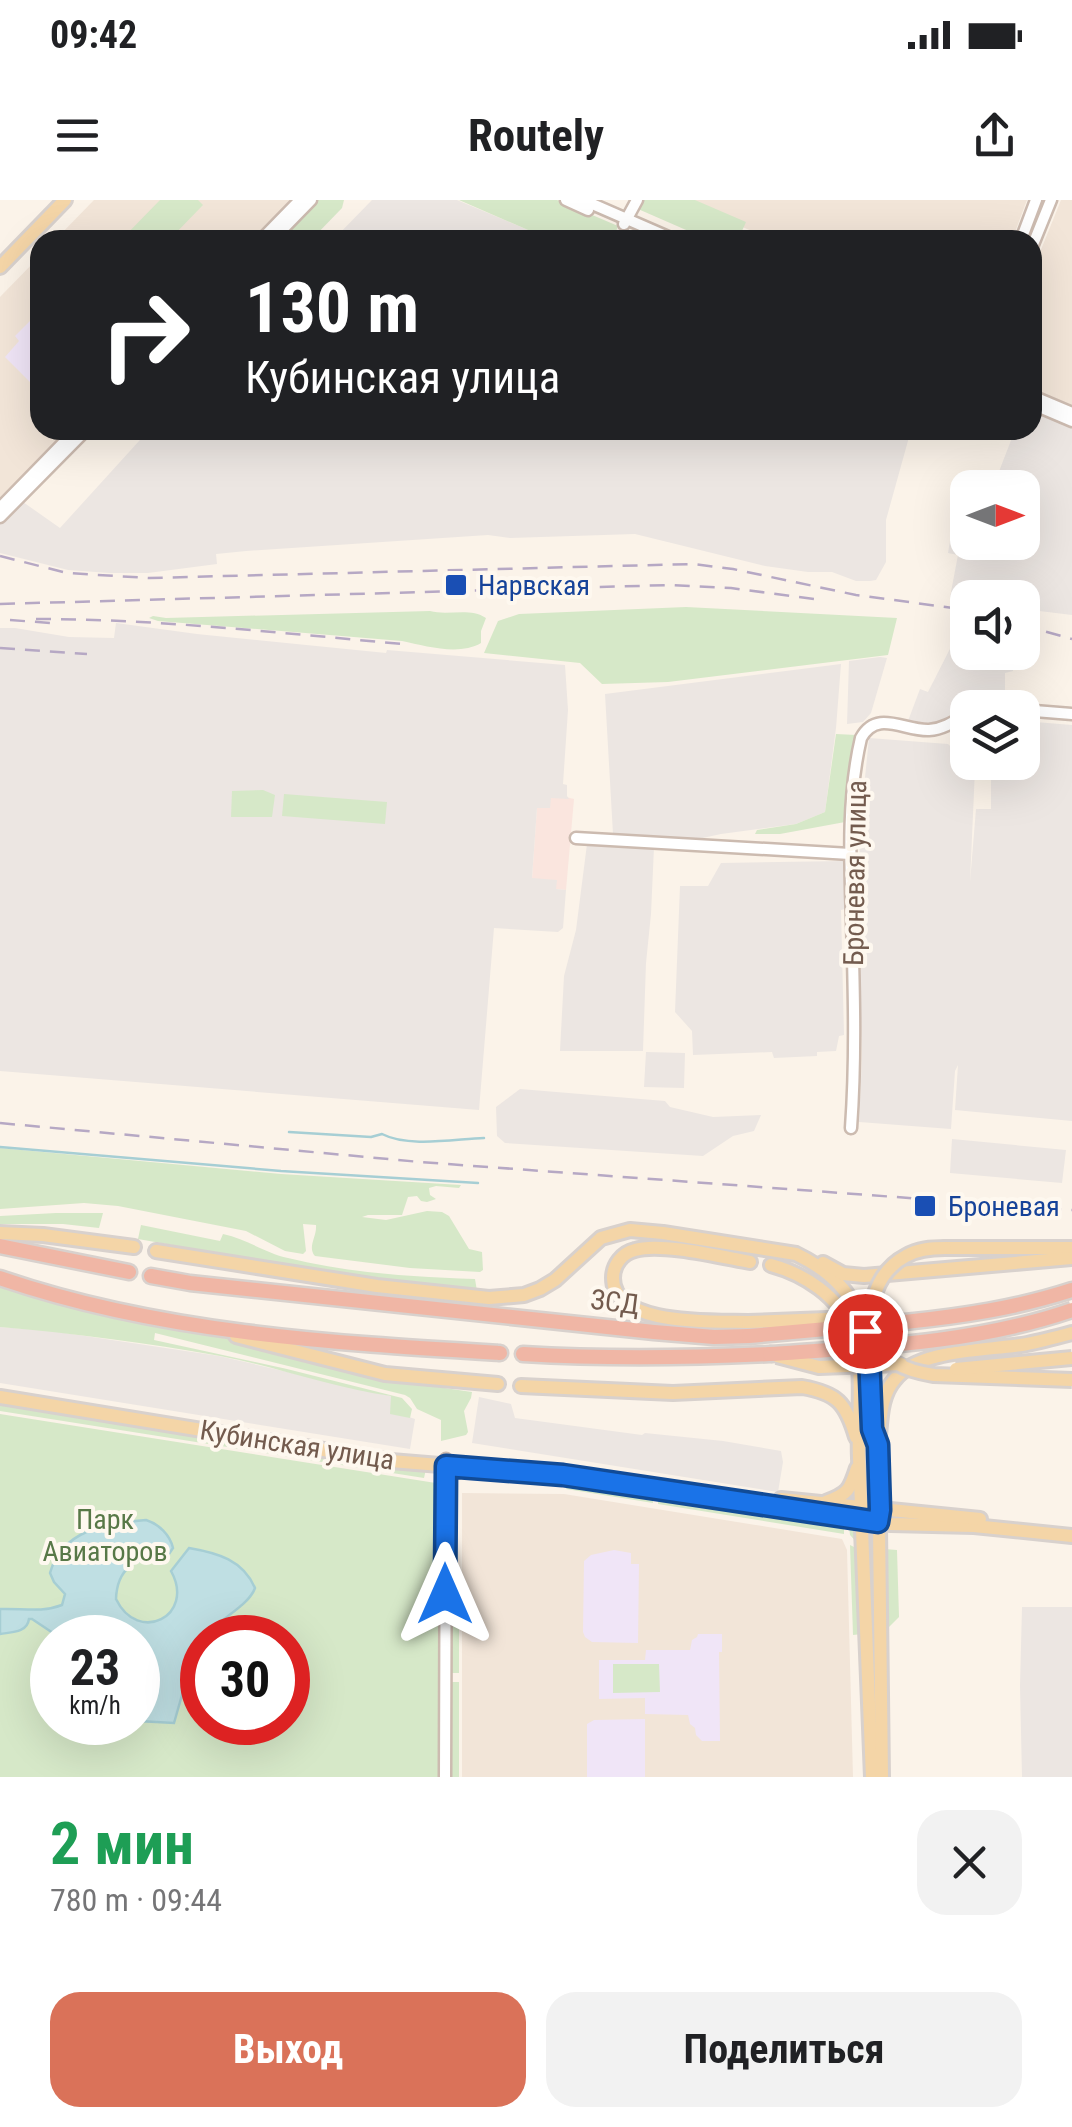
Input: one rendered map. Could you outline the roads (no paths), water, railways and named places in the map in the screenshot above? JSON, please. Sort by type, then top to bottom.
[{"type":"highway","points":[[0,1246],[129,1272]]},
{"type":"highway","name":"ЗСД","points":[[151,1276],[190,1284],[714,1337],[749,1329],[904,1322],[991,1311],[1072,1290]]},
{"type":"highway","points":[[0,1278],[82,1304],[186,1324],[280,1336],[500,1353]]},
{"type":"highway","name":"ЗСД","points":[[523,1354],[629,1358],[844,1349],[978,1334],[1072,1310]]},
{"type":"main road","points":[[0,256],[55,200]]},
{"type":"main road","points":[[36,230],[65,200]]},
{"type":"main road","points":[[0,267],[30,236]]},
{"type":"main road","points":[[156,1251],[377,1286],[507,1298],[540,1289],[601,1238],[630,1230],[790,1248],[843,1274],[864,1276],[1072,1258]]},
{"type":"main road","points":[[0,1233],[134,1247]]},
{"type":"main road","points":[[663,1233],[796,1254],[837,1282],[857,1309],[865,1331],[872,1429],[878,1445]]},
{"type":"main road","points":[[749,1329],[636,1310],[618,1295],[613,1274],[621,1258],[642,1248],[750,1262]]},
{"type":"main road","points":[[1072,1248],[918,1250],[888,1268],[872,1301],[876,1337],[884,1351],[903,1367],[946,1376],[1072,1380]]},
{"type":"main road","points":[[771,1265],[821,1289],[847,1319],[852,1331],[858,1360],[859,1460],[871,1516],[882,1777]]},
{"type":"main road","points":[[186,1324],[385,1374],[498,1384]]},
{"type":"main road","points":[[872,1777],[871,1516],[888,1388],[904,1370],[928,1359],[1072,1333]]},
{"type":"main road","points":[[770,1354],[819,1366],[910,1364],[962,1369],[1072,1358]]},
{"type":"main road","points":[[521,1386],[673,1393],[802,1387],[828,1393],[840,1402],[858,1444]]},
{"type":"main road","name":"Кубинская улица","points":[[0,1394],[392,1461],[563,1468],[820,1504],[871,1516],[1072,1528]]},
{"type":"main road","points":[[820,1504],[845,1494],[859,1460]]},
{"type":"main road","name":"Кубинская улица","points":[[446,1462],[871,1516],[1072,1536]]},
{"type":"street","points":[[272,230],[300,200]]},
{"type":"street","points":[[282,230],[311,200]]},
{"type":"street","points":[[625,222],[636,200]]},
{"type":"street","points":[[1025,230],[1036,200]]},
{"type":"street","points":[[1039,230],[1051,200]]},
{"type":"street","points":[[576,201],[647,230]]},
{"type":"street","points":[[625,222],[640,230]]},
{"type":"street","points":[[1042,400],[1072,413]]},
{"type":"street","points":[[1042,408],[1072,421]]},
{"type":"street","points":[[0,508],[66,440]]},
{"type":"street","points":[[0,517],[76,440]]},
{"type":"street","points":[[1040,711],[1072,714]]},
{"type":"street","name":"Броневая улица","points":[[851,1128],[856,1047],[850,854],[856,764],[864,732],[872,725],[886,722],[931,730],[950,723]]},
{"type":"street","points":[[576,838],[850,854]]},
{"type":"street","points":[[445,1777],[446,1462]]},
{"type":"water","points":[[146,1520],[163,1531],[173,1548],[163,1563],[144,1560],[124,1573],[116,1599],[129,1615],[30,1615],[22,1629],[0,1634],[0,1609],[39,1610],[62,1605],[65,1594],[50,1573],[56,1558],[75,1538],[116,1524]]},
{"type":"water","points":[[189,1548],[228,1559],[244,1571],[255,1588],[228,1615],[180,1615],[180,1702],[174,1723],[160,1722],[160,1619],[176,1601],[177,1587],[171,1571]]},
{"type":"waterway","points":[[289,1132],[371,1137],[382,1134],[418,1142],[484,1138]]},
{"type":"waterway","points":[[0,1147],[478,1183]]},
{"type":"railway","points":[[0,556],[67,573],[149,578],[693,564],[856,595],[950,608]]},
{"type":"railway","points":[[0,604],[671,585],[814,599]]},
{"type":"railway","points":[[36,619],[173,624],[402,644]]},
{"type":"railway","points":[[10,620],[50,623]]},
{"type":"railway","points":[[1040,630],[1072,639]]},
{"type":"railway","points":[[0,648],[87,654]]},
{"type":"railway","points":[[0,1123],[420,1162],[1072,1210]]},
{"type":"place","name":"Нарвская","points":[[456,585]]},
{"type":"place","name":"Броневая","points":[[925,1206]]},
{"type":"park label","name":"Парк Авиаторов","points":[[105,1535]]}]
